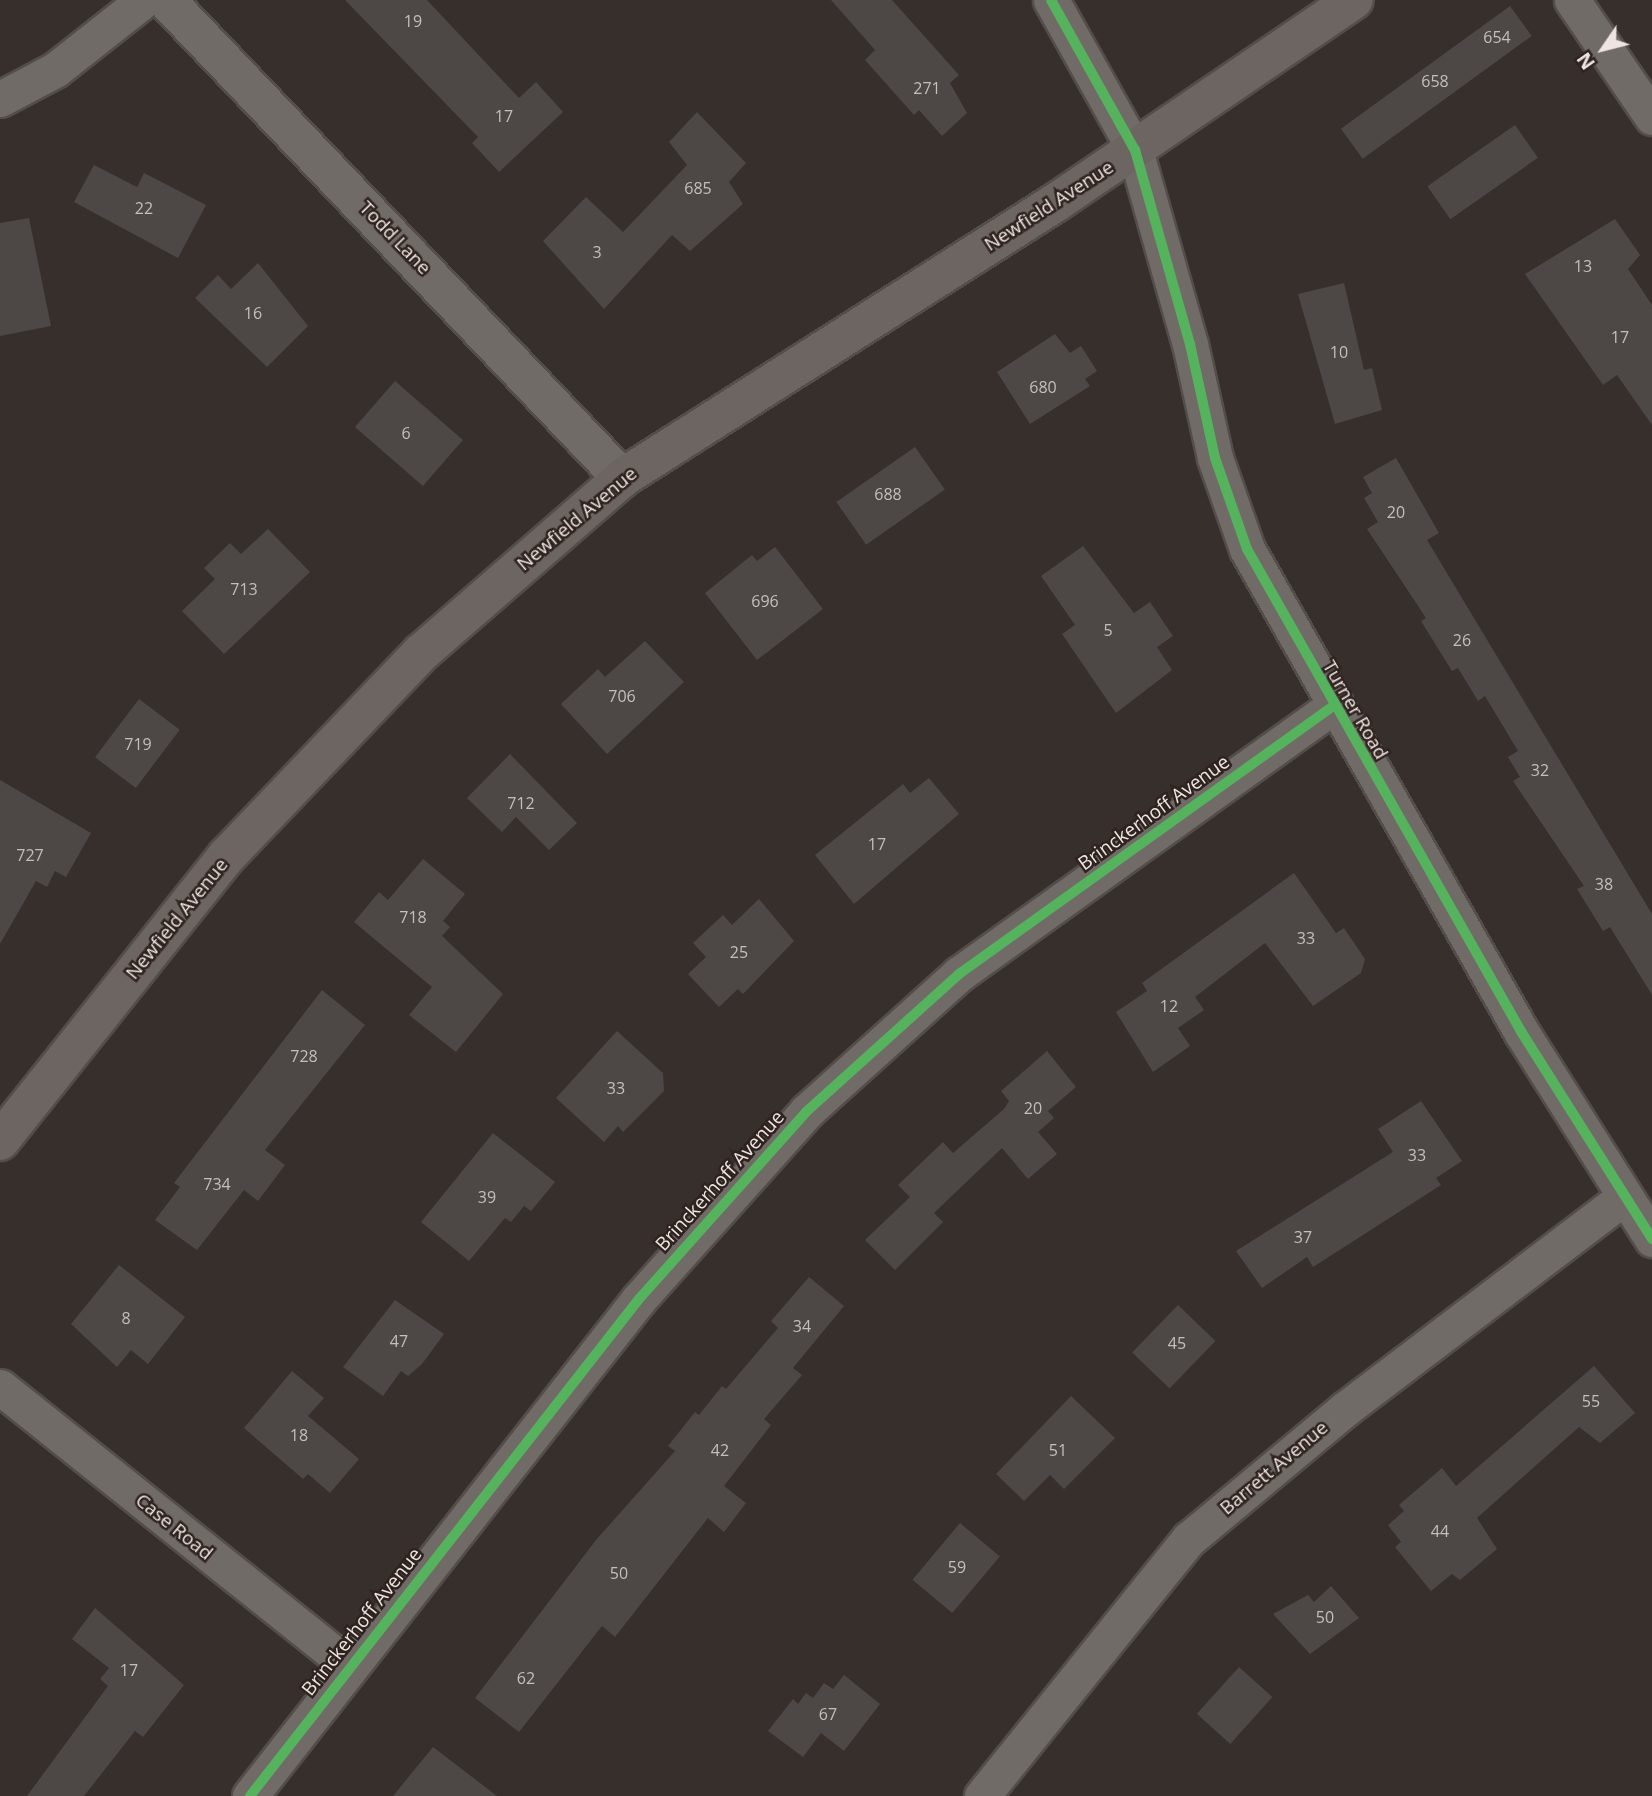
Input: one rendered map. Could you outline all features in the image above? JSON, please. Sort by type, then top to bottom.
[{"type":"main road","name":"Newfield Avenue","points":[[0,1141],[227,856],[421,653],[622,478],[1135,150],[1354,0]]},
{"type":"street","points":[[0,99],[55,70],[144,0]]},
{"type":"street","name":"Todd Lane","points":[[166,0],[622,478]]},
{"type":"street","name":"Turner Road","points":[[1051,0],[1135,150],[1191,344],[1215,458],[1247,550],[1332,707],[1622,1199],[1652,1239]]},
{"type":"street","points":[[1572,0],[1652,117]]},
{"type":"street","name":"Brinckerhoff Avenue","points":[[250,1796],[349,1666],[639,1300],[807,1111],[959,974],[1332,707]]},
{"type":"street","name":"Barrett Avenue","points":[[982,1796],[1189,1539],[1345,1409],[1622,1199]]},
{"type":"street","name":"Case Road","points":[[0,1387],[349,1666]]},
{"type":"building","points":[[345,0],[427,0],[519,98],[536,82],[563,112],[499,172],[472,143],[478,137]]},
{"type":"building","points":[[831,0],[892,0],[959,75],[950,83],[967,113],[942,136],[919,110],[914,115],[865,60],[875,50]]},
{"type":"building","points":[[1510,6],[1532,36],[1363,159],[1341,129]]},
{"type":"building","points":[[697,112],[746,163],[729,182],[743,204],[690,251],[672,235],[604,309],[543,241],[586,197],[623,232],[687,165],[669,142]]},
{"type":"building","points":[[1515,125],[1538,158],[1450,219],[1427,186]]},
{"type":"building","points":[[94,165],[137,187],[144,173],[206,205],[178,258],[74,202]]},
{"type":"building","points":[[29,218],[51,326],[0,336],[0,223]]},
{"type":"building","points":[[1615,219],[1640,255],[1628,269],[1652,305],[1652,425],[1617,375],[1603,385],[1525,274]]},
{"type":"building","points":[[258,263],[308,326],[267,367],[195,298],[218,275],[231,289]]},
{"type":"building","points":[[1344,283],[1364,370],[1372,368],[1382,410],[1335,424],[1298,294]]},
{"type":"building","points":[[1055,334],[1070,353],[1081,346],[1097,371],[1085,379],[1090,386],[1030,424],[997,372]]},
{"type":"building","points":[[395,381],[463,440],[423,486],[355,427]]},
{"type":"building","points":[[915,447],[945,490],[866,545],[836,502]]},
{"type":"building","points":[[1396,458],[1439,533],[1427,540],[1652,914],[1652,995],[1610,927],[1603,931],[1577,889],[1584,886],[1513,781],[1520,777],[1508,757],[1518,751],[1485,696],[1478,701],[1458,668],[1452,671],[1421,621],[1426,618],[1367,529],[1378,522],[1364,498],[1372,493],[1363,477]]},
{"type":"building","points":[[268,529],[310,572],[224,654],[182,611],[215,579],[204,568],[230,543],[241,554]]},
{"type":"building","points":[[1083,546],[1134,613],[1150,602],[1173,636],[1157,647],[1172,670],[1116,713],[1062,634],[1075,625],[1041,576]]},
{"type":"building","points":[[775,547],[823,609],[757,660],[705,593],[752,555],[757,561]]},
{"type":"building","points":[[645,641],[684,682],[607,754],[561,704],[598,669],[605,677]]},
{"type":"building","points":[[139,699],[180,730],[136,788],[95,757]]},
{"type":"building","points":[[510,754],[577,823],[549,850],[516,817],[502,832],[467,798]]},
{"type":"building","points":[[929,778],[959,814],[854,904],[815,855],[903,784],[910,793]]},
{"type":"building","points":[[0,780],[91,833],[66,877],[55,871],[47,887],[36,881],[0,944]]},
{"type":"building","points":[[423,859],[465,894],[443,921],[450,927],[442,936],[503,994],[456,1052],[409,1015],[432,987],[354,922],[379,892],[388,900]]},
{"type":"building","points":[[1294,873],[1336,933],[1344,928],[1365,959],[1361,973],[1313,1006],[1265,943],[1195,997],[1204,1010],[1178,1028],[1190,1046],[1153,1072],[1116,1012],[1147,991],[1142,983]]},
{"type":"building","points":[[759,899],[794,941],[743,994],[738,989],[719,1007],[688,974],[706,957],[693,943],[723,915],[732,925]]},
{"type":"building","points":[[322,990],[365,1025],[265,1150],[285,1165],[258,1201],[244,1190],[197,1250],[155,1220],[180,1187],[174,1183]]},
{"type":"building","points":[[617,1031],[663,1073],[664,1091],[623,1132],[618,1126],[604,1142],[556,1098]]},
{"type":"building","points":[[1047,1051],[1076,1087],[1048,1111],[1054,1118],[1038,1132],[1057,1154],[1028,1179],[1002,1148],[934,1213],[943,1222],[895,1270],[865,1240],[910,1197],[898,1185],[943,1142],[953,1153],[1004,1109],[1009,1101],[1001,1091]]},
{"type":"building","points":[[1421,1101],[1462,1161],[1436,1178],[1441,1185],[1313,1267],[1307,1257],[1262,1288],[1236,1251],[1393,1152],[1378,1129]]},
{"type":"building","points":[[493,1133],[555,1182],[531,1211],[524,1206],[511,1222],[505,1218],[469,1261],[421,1222]]},
{"type":"building","points":[[119,1265],[185,1317],[148,1364],[131,1350],[117,1367],[71,1324]]},
{"type":"building","points":[[809,1277],[844,1306],[793,1368],[802,1375],[764,1419],[771,1425],[724,1486],[746,1503],[724,1532],[708,1518],[615,1637],[602,1626],[519,1732],[475,1698],[596,1540],[675,1451],[668,1446],[695,1412],[699,1415],[722,1386],[726,1389],[778,1328],[771,1321]]},
{"type":"building","points":[[395,1300],[444,1334],[422,1364],[408,1376],[401,1371],[383,1396],[343,1367]]},
{"type":"building","points":[[1178,1305],[1215,1341],[1170,1389],[1132,1352]]},
{"type":"building","points":[[1594,1366],[1635,1413],[1600,1443],[1579,1427],[1477,1518],[1497,1549],[1460,1580],[1452,1574],[1431,1591],[1395,1547],[1401,1542],[1388,1525],[1404,1511],[1399,1505],[1442,1468],[1456,1486]]},
{"type":"building","points":[[292,1371],[324,1398],[308,1416],[359,1459],[330,1493],[308,1474],[303,1479],[244,1428]]},
{"type":"building","points":[[1071,1396],[1115,1438],[1064,1489],[1050,1475],[1024,1501],[996,1474]]},
{"type":"building","points":[[960,1523],[1000,1556],[952,1613],[912,1580]]},
{"type":"building","points":[[1331,1586],[1359,1618],[1310,1654],[1273,1614],[1308,1595],[1314,1602]]},
{"type":"building","points":[[95,1608],[184,1685],[143,1737],[135,1731],[84,1796],[27,1796],[108,1686],[100,1679],[109,1668],[72,1639]]},
{"type":"building","points":[[1239,1667],[1272,1697],[1230,1744],[1197,1714]]},
{"type":"building","points":[[844,1675],[880,1704],[844,1751],[821,1733],[803,1757],[768,1731],[793,1699],[798,1704],[806,1693],[813,1698],[824,1683],[833,1689]]},
{"type":"building","points":[[433,1747],[497,1796],[393,1796]]},
{"type":"cycle path","points":[[1051,0],[1135,150],[1190,344],[1215,458],[1247,549],[1522,1033],[1652,1239]]},
{"type":"cycle path","points":[[250,1796],[639,1299],[807,1111],[959,974],[1332,707]]}]
